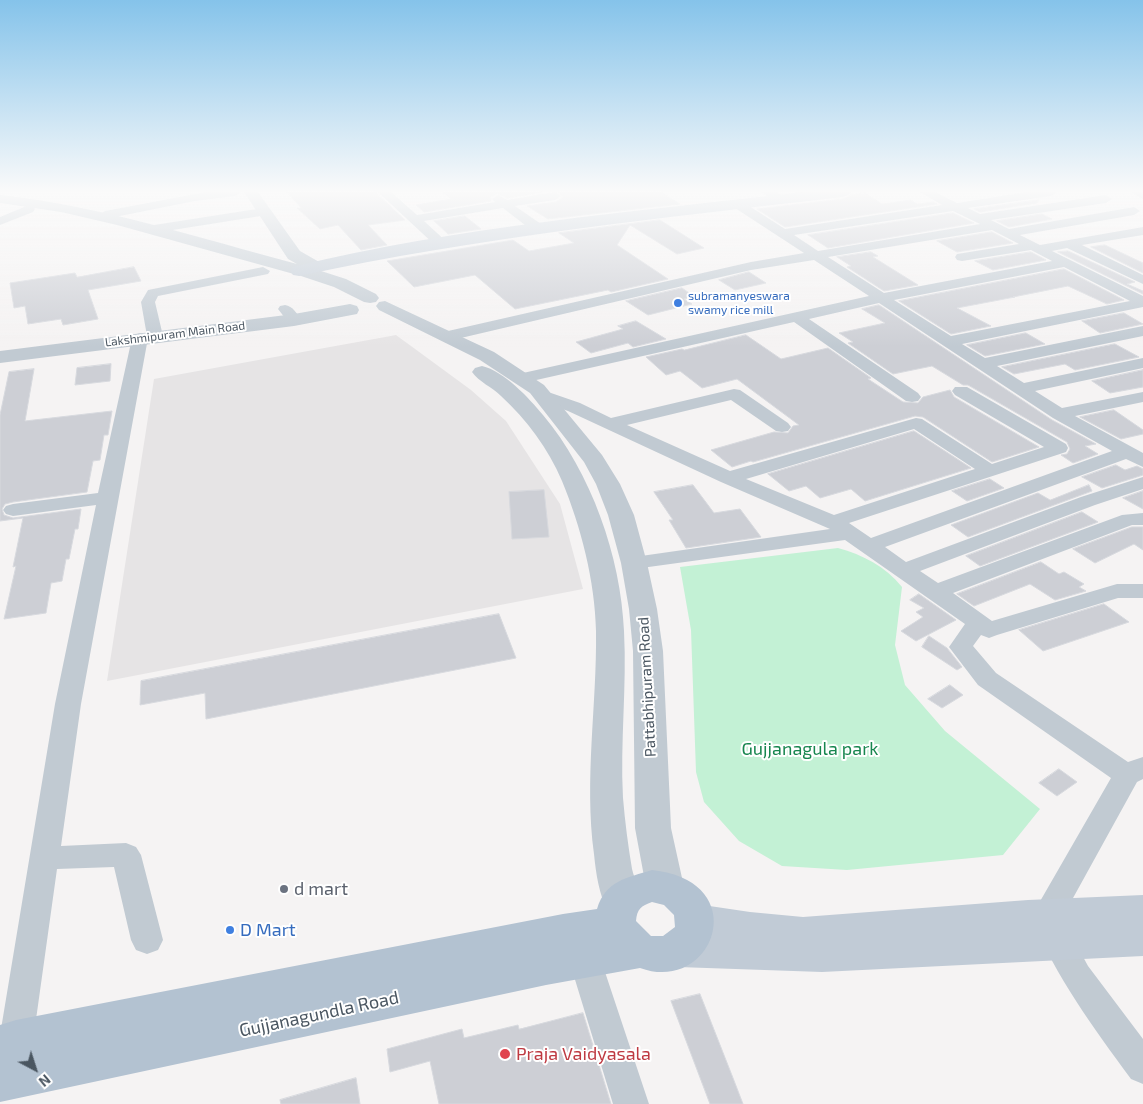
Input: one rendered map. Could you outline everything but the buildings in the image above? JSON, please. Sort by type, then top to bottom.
[{"type":"main road","points":[[307,269],[370,255],[442,244]]},
{"type":"main road","points":[[665,887],[652,886],[640,888],[629,893],[650,929],[754,953],[822,954],[930,950],[1051,930],[1143,912]]},
{"type":"main road","name":"Gujjanagundla Road","points":[[5,1069],[585,960],[650,929]]},
{"type":"main road","name":"Gujjanagundla Road","points":[[5,1069],[563,931],[650,929]]},
{"type":"main road","points":[[1051,930],[1143,938]]},
{"type":"street","name":"Pattabhipuram Road","points":[[168,244],[309,286],[448,336],[524,378],[545,397],[594,460],[608,484],[621,515],[644,609],[648,650],[653,828],[665,887]]},
{"type":"street","name":"Pattabhipuram Road","points":[[210,244],[307,269],[348,286],[364,306],[463,360],[507,388],[533,416],[562,457],[576,483],[592,526],[608,609],[611,657],[606,788],[611,861],[650,929]]},
{"type":"street","points":[[285,244],[307,269]]},
{"type":"street","points":[[798,244],[1059,414],[1136,456]]},
{"type":"street","points":[[448,336],[684,281],[814,255],[885,244]]},
{"type":"street","points":[[1029,244],[1143,303]]},
{"type":"street","points":[[962,257],[1069,244],[1143,280]]},
{"type":"street","points":[[524,378],[795,316],[1066,263]]},
{"type":"street","points":[[5,1069],[44,858],[68,704],[107,498],[148,337],[148,302],[153,293],[263,271]]},
{"type":"street","points":[[947,342],[1143,303]]},
{"type":"street","name":"Lakshmipuram Main Road","points":[[0,357],[148,337],[289,314],[364,306]]},
{"type":"street","points":[[795,316],[912,397]]},
{"type":"street","points":[[982,364],[1143,331]]},
{"type":"street","points":[[1021,389],[1143,363]]},
{"type":"street","points":[[634,562],[840,527],[1059,448],[961,391]]},
{"type":"street","points":[[611,423],[734,394],[782,427]]},
{"type":"street","points":[[545,397],[611,423],[728,478],[840,527],[989,630],[1116,591],[1141,588]]},
{"type":"street","points":[[1059,414],[1143,397]]},
{"type":"street","points":[[728,478],[916,422],[991,471]]},
{"type":"street","points":[[868,546],[1136,456]]},
{"type":"street","points":[[904,570],[1088,501],[1143,483]]},
{"type":"street","points":[[13,510],[107,498]]},
{"type":"street","points":[[936,592],[1129,519],[1143,520]]},
{"type":"street","points":[[978,621],[961,647],[987,680],[1135,771],[1051,930],[1085,989],[1143,1067]]},
{"type":"street","points":[[44,858],[126,855],[147,940]]},
{"type":"street","points":[[585,960],[631,1104]]},
{"type":"shaded area","points":[[396,335],[471,390],[506,421],[560,504],[583,589],[107,681],[154,379]]},
{"type":"green space","name":"Gujjanagula park","points":[[838,548],[873,562],[902,587],[895,645],[905,685],[945,731],[1040,809],[1003,855],[847,870],[782,866],[739,841],[704,802],[696,772],[691,630],[680,567]]},
{"type":"place","name":"subramanyeswara swamy rice mill","points":[[678,303]]},
{"type":"place","name":"d mart","points":[[284,889]]},
{"type":"place","name":"D Mart","points":[[230,930]]},
{"type":"place","name":"Praja Vaidyasala","points":[[505,1054]]}]
